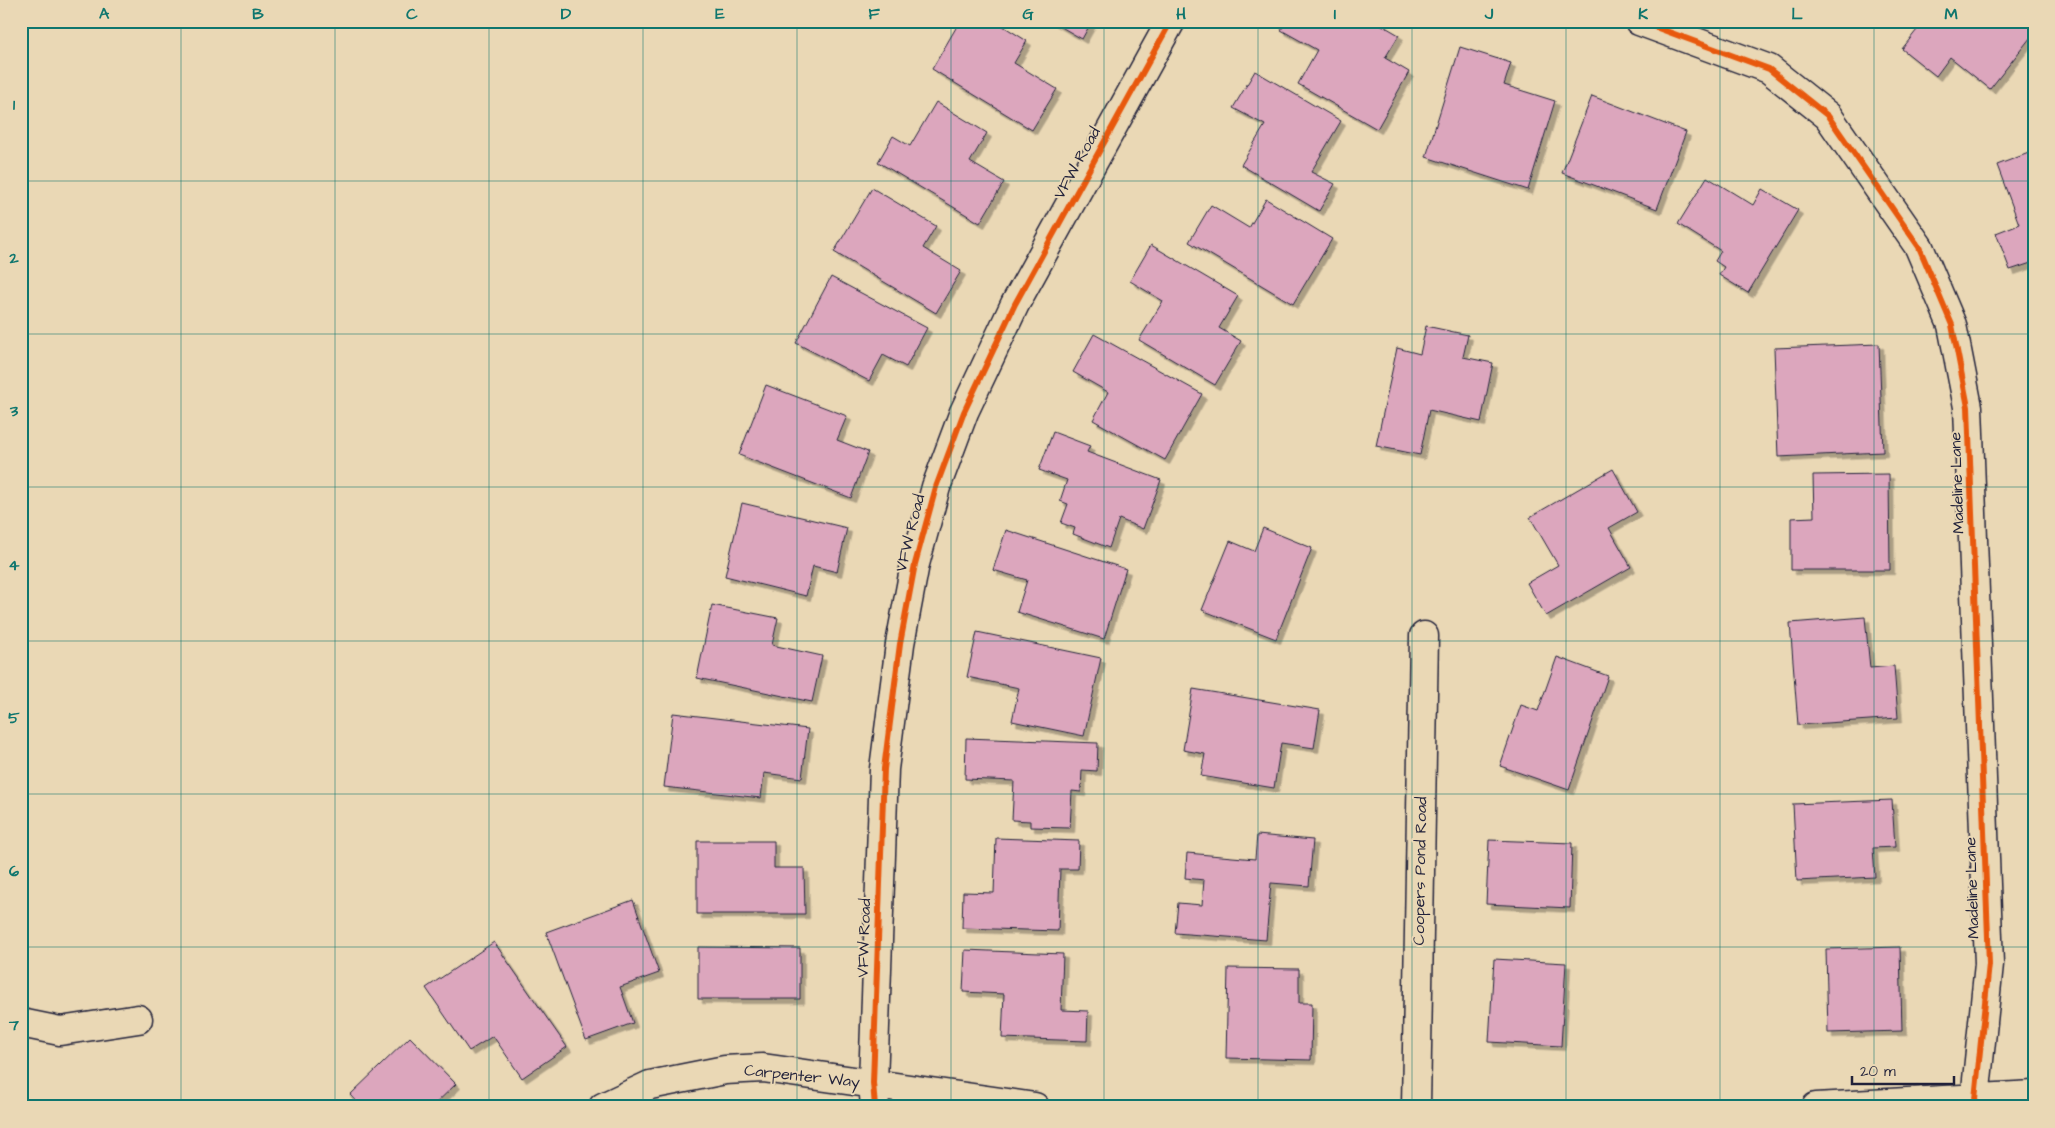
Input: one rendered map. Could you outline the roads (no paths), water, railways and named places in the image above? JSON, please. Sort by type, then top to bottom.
[{"type":"street","name":"VFW Road","points":[[874,1095],[884,769],[902,635],[915,564],[936,486],[964,412],[1015,304],[1171,21]]},
{"type":"street","name":"Madeline Lane","points":[[1639,21],[1769,68],[1828,116],[1919,247],[1952,325],[1968,407],[1989,964],[1975,1099]]},
{"type":"street","name":"Coopers Pond Road","points":[[1416,1107],[1424,636]]},
{"type":"street","points":[[21,1024],[60,1031],[138,1019]]},
{"type":"street","name":"Carpenter Way","points":[[603,1107],[650,1085],[725,1070],[763,1068],[874,1095],[1035,1107]]},
{"type":"street","points":[[1816,1107],[2034,1095]]}]
